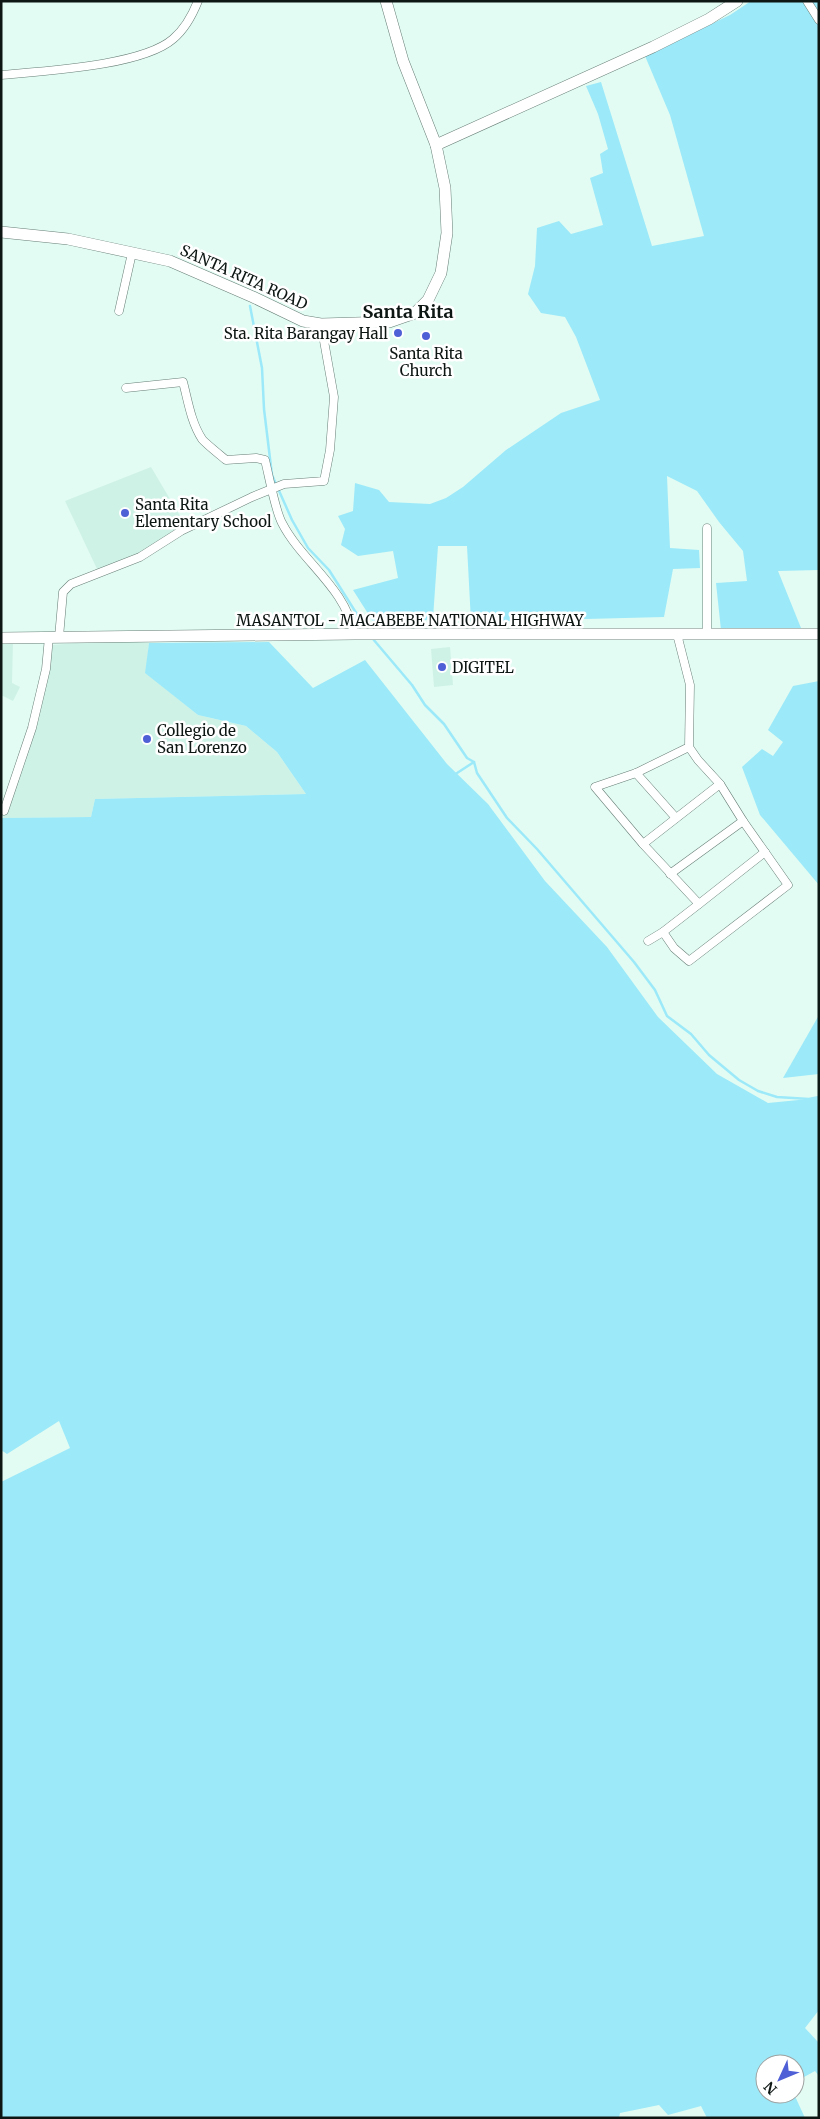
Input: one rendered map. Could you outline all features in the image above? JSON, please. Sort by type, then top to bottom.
[{"type":"street","points":[[1,75],[60,69],[126,59],[152,52],[172,40],[186,25],[198,1]]},
{"type":"street","name":"SANTA RITA ROAD","points":[[1,232],[68,239],[170,261],[253,296],[303,321],[321,324],[389,322],[415,313],[428,300],[441,273],[447,233],[444,188],[436,145],[403,61],[386,1]]},
{"type":"street","points":[[436,145],[661,43],[709,19],[737,1]]},
{"type":"street","points":[[807,1],[819,20]]},
{"type":"street","points":[[119,310],[132,253]]},
{"type":"street","points":[[4,811],[34,720],[63,592],[71,584],[140,557],[181,531],[229,507],[278,487],[324,480],[330,450],[334,397],[321,324]]},
{"type":"street","points":[[126,388],[182,382],[191,414],[203,440],[210,444],[226,460],[256,458],[264,460],[278,487],[281,522],[341,601],[356,634]]},
{"type":"street","points":[[707,528],[707,634]]},
{"type":"street","name":"MASANTOL - MACABEBE NATIONAL HIGHWAY","points":[[1,638],[356,634],[819,634]]},
{"type":"street","points":[[662,932],[674,948],[689,960],[788,885],[743,821],[720,784],[689,747],[690,685],[677,634]]},
{"type":"street","points":[[689,747],[636,773],[595,787],[643,844],[698,904]]},
{"type":"street","points":[[636,773],[676,818]]},
{"type":"street","points":[[643,844],[720,784]]},
{"type":"street","points":[[670,874],[743,821]]},
{"type":"street","points":[[648,941],[765,852]]},
{"type":"shaded area","name":"Santa Rita Elementary School","points":[[151,467],[186,526],[144,554],[98,571],[65,501]]},
{"type":"shaded area","name":"Collegio de San Lorenzo","points":[[110,640],[149,643],[146,673],[198,715],[246,726],[277,752],[306,794],[95,799],[91,817],[3,818],[39,719],[53,645]]},
{"type":"shaded area","points":[[1,641],[13,641],[12,683],[20,687],[13,701],[1,695]]},
{"type":"shaded area","name":"DIGITEL","points":[[450,647],[453,685],[434,687],[431,649]]},
{"type":"water","points":[[751,1],[819,1],[819,570],[778,571],[801,628],[721,630],[716,583],[747,581],[743,551],[697,491],[667,476],[670,548],[699,550],[700,568],[673,569],[664,617],[471,622],[467,546],[438,546],[433,618],[404,626],[374,623],[353,590],[398,578],[393,551],[358,556],[341,545],[345,529],[338,516],[353,511],[355,483],[379,490],[389,502],[430,504],[446,498],[463,487],[506,450],[561,413],[600,400],[576,337],[565,317],[541,313],[528,294],[535,266],[537,228],[559,221],[571,234],[603,225],[590,178],[603,173],[600,154],[608,149],[598,114],[586,86],[601,82],[652,246],[704,236],[670,115],[645,56],[730,15]]},
{"type":"water","points":[[269,642],[313,688],[365,660],[447,764],[488,804],[545,881],[607,947],[658,1017],[717,1074],[768,1103],[819,1098],[819,2010],[805,2028],[819,2043],[819,2076],[815,2071],[805,2076],[805,2054],[755,2054],[755,2104],[799,2104],[805,2118],[707,2118],[701,2106],[668,2115],[659,2105],[620,2113],[619,2118],[1,2118],[1,1482],[70,1448],[59,1421],[7,1454],[1,1450],[1,818],[91,817],[95,799],[306,794],[277,752],[246,726],[198,715],[145,673],[149,643]]},
{"type":"water","points":[[819,681],[819,885],[760,815],[742,767],[762,749],[773,756],[783,742],[768,730],[793,686]]},
{"type":"water","points":[[819,1015],[819,1074],[783,1078]]},
{"type":"waterway","points":[[250,306],[262,368],[264,409],[272,475],[292,520],[308,548],[329,570],[367,630]]},
{"type":"waterway","points":[[373,639],[412,685],[425,705],[444,724],[467,758],[474,762],[477,773],[507,818],[537,849],[634,962],[655,990],[667,1016],[691,1034],[709,1055],[739,1080],[758,1091],[777,1097],[809,1099],[819,1097]]},
{"type":"waterway","points":[[454,775],[474,762]]},
{"type":"place","name":"Sta. Rita Barangay Hall","points":[[398,333]]},
{"type":"place","name":"Santa Rita Church","points":[[426,336]]},
{"type":"place","name":"Santa Rita Elementary School","points":[[125,513]]},
{"type":"place","name":"DIGITEL","points":[[442,667]]},
{"type":"place","name":"Collegio de San Lorenzo","points":[[147,739]]},
{"type":"district","name":"Santa Rita","points":[[408,311]]}]
